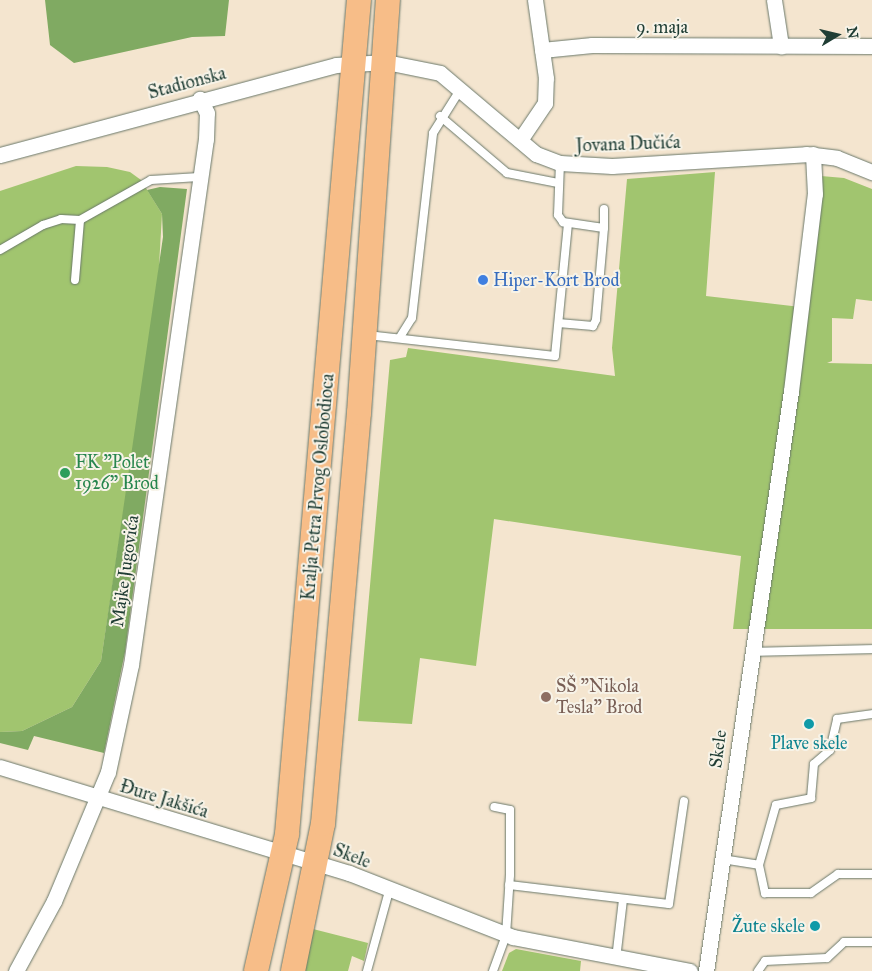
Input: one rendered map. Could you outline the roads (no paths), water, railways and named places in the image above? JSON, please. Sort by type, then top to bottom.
[{"type":"main road","name":"Kralja Petra Prvog Oslobodioca","points":[[256,971],[284,853],[359,0]]},
{"type":"main road","name":"Kralja Petra Prvog Oslobodioca","points":[[293,971],[318,863],[365,335],[386,62],[388,0]]},
{"type":"street","points":[[520,140],[545,103],[542,50],[535,0]]},
{"type":"street","points":[[774,0],[781,46]]},
{"type":"street","name":"9. maja","points":[[542,50],[592,45],[872,46]]},
{"type":"street","name":"Stadionska","points":[[0,155],[200,99],[354,63],[386,62]]},
{"type":"street","name":"Jovana Dučića","points":[[386,62],[429,68],[460,90],[536,154],[560,163],[612,166],[813,154],[872,172]]},
{"type":"street","name":"Majke Jugovića","points":[[16,971],[54,901],[108,772],[131,664],[200,177],[207,113],[200,99]]},
{"type":"street","name":"Skele","points":[[706,971],[811,231],[813,154]]},
{"type":"street","name":"Đure Jakšića","points":[[0,767],[97,798],[318,863]]},
{"type":"street","name":"Skele","points":[[318,863],[506,935],[616,959],[690,971]]},
{"type":"lane","points":[[400,337],[412,318],[428,156],[440,116],[460,90]]},
{"type":"lane","points":[[440,116],[507,173],[558,183]]},
{"type":"lane","points":[[560,163],[558,215],[568,224],[604,228]]},
{"type":"lane","points":[[0,250],[43,224],[61,219],[80,220],[151,180],[200,177]]},
{"type":"lane","points":[[561,323],[593,326],[596,320],[604,209]]},
{"type":"lane","points":[[75,280],[80,220]]},
{"type":"lane","points":[[365,335],[400,337],[555,356],[561,323],[568,224]]},
{"type":"lane","points":[[751,652],[872,649]]},
{"type":"lane","points":[[872,714],[836,719],[830,750],[814,764],[811,798],[776,805],[759,864],[765,892],[811,893],[838,874],[872,874]]},
{"type":"lane","points":[[509,885],[669,904],[684,801]]},
{"type":"lane","points":[[493,971],[506,935],[510,810],[494,807]]},
{"type":"lane","points":[[722,858],[759,864]]},
{"type":"lane","points":[[367,971],[389,891]]},
{"type":"lane","points":[[616,959],[623,898]]},
{"type":"lane","points":[[758,971],[764,961],[827,958],[844,942],[872,942]]},
{"type":"place","name":"Hiper-Kort Brod","points":[[483,280]]},
{"type":"place","name":"FK \"Polet 1926\" Brod","points":[[65,473]]},
{"type":"place","name":"SŠ \"Nikola Tesla\" Brod","points":[[546,697]]},
{"type":"place","name":"Plave skele","points":[[809,724]]},
{"type":"place","name":"Žute skele","points":[[815,926]]}]
